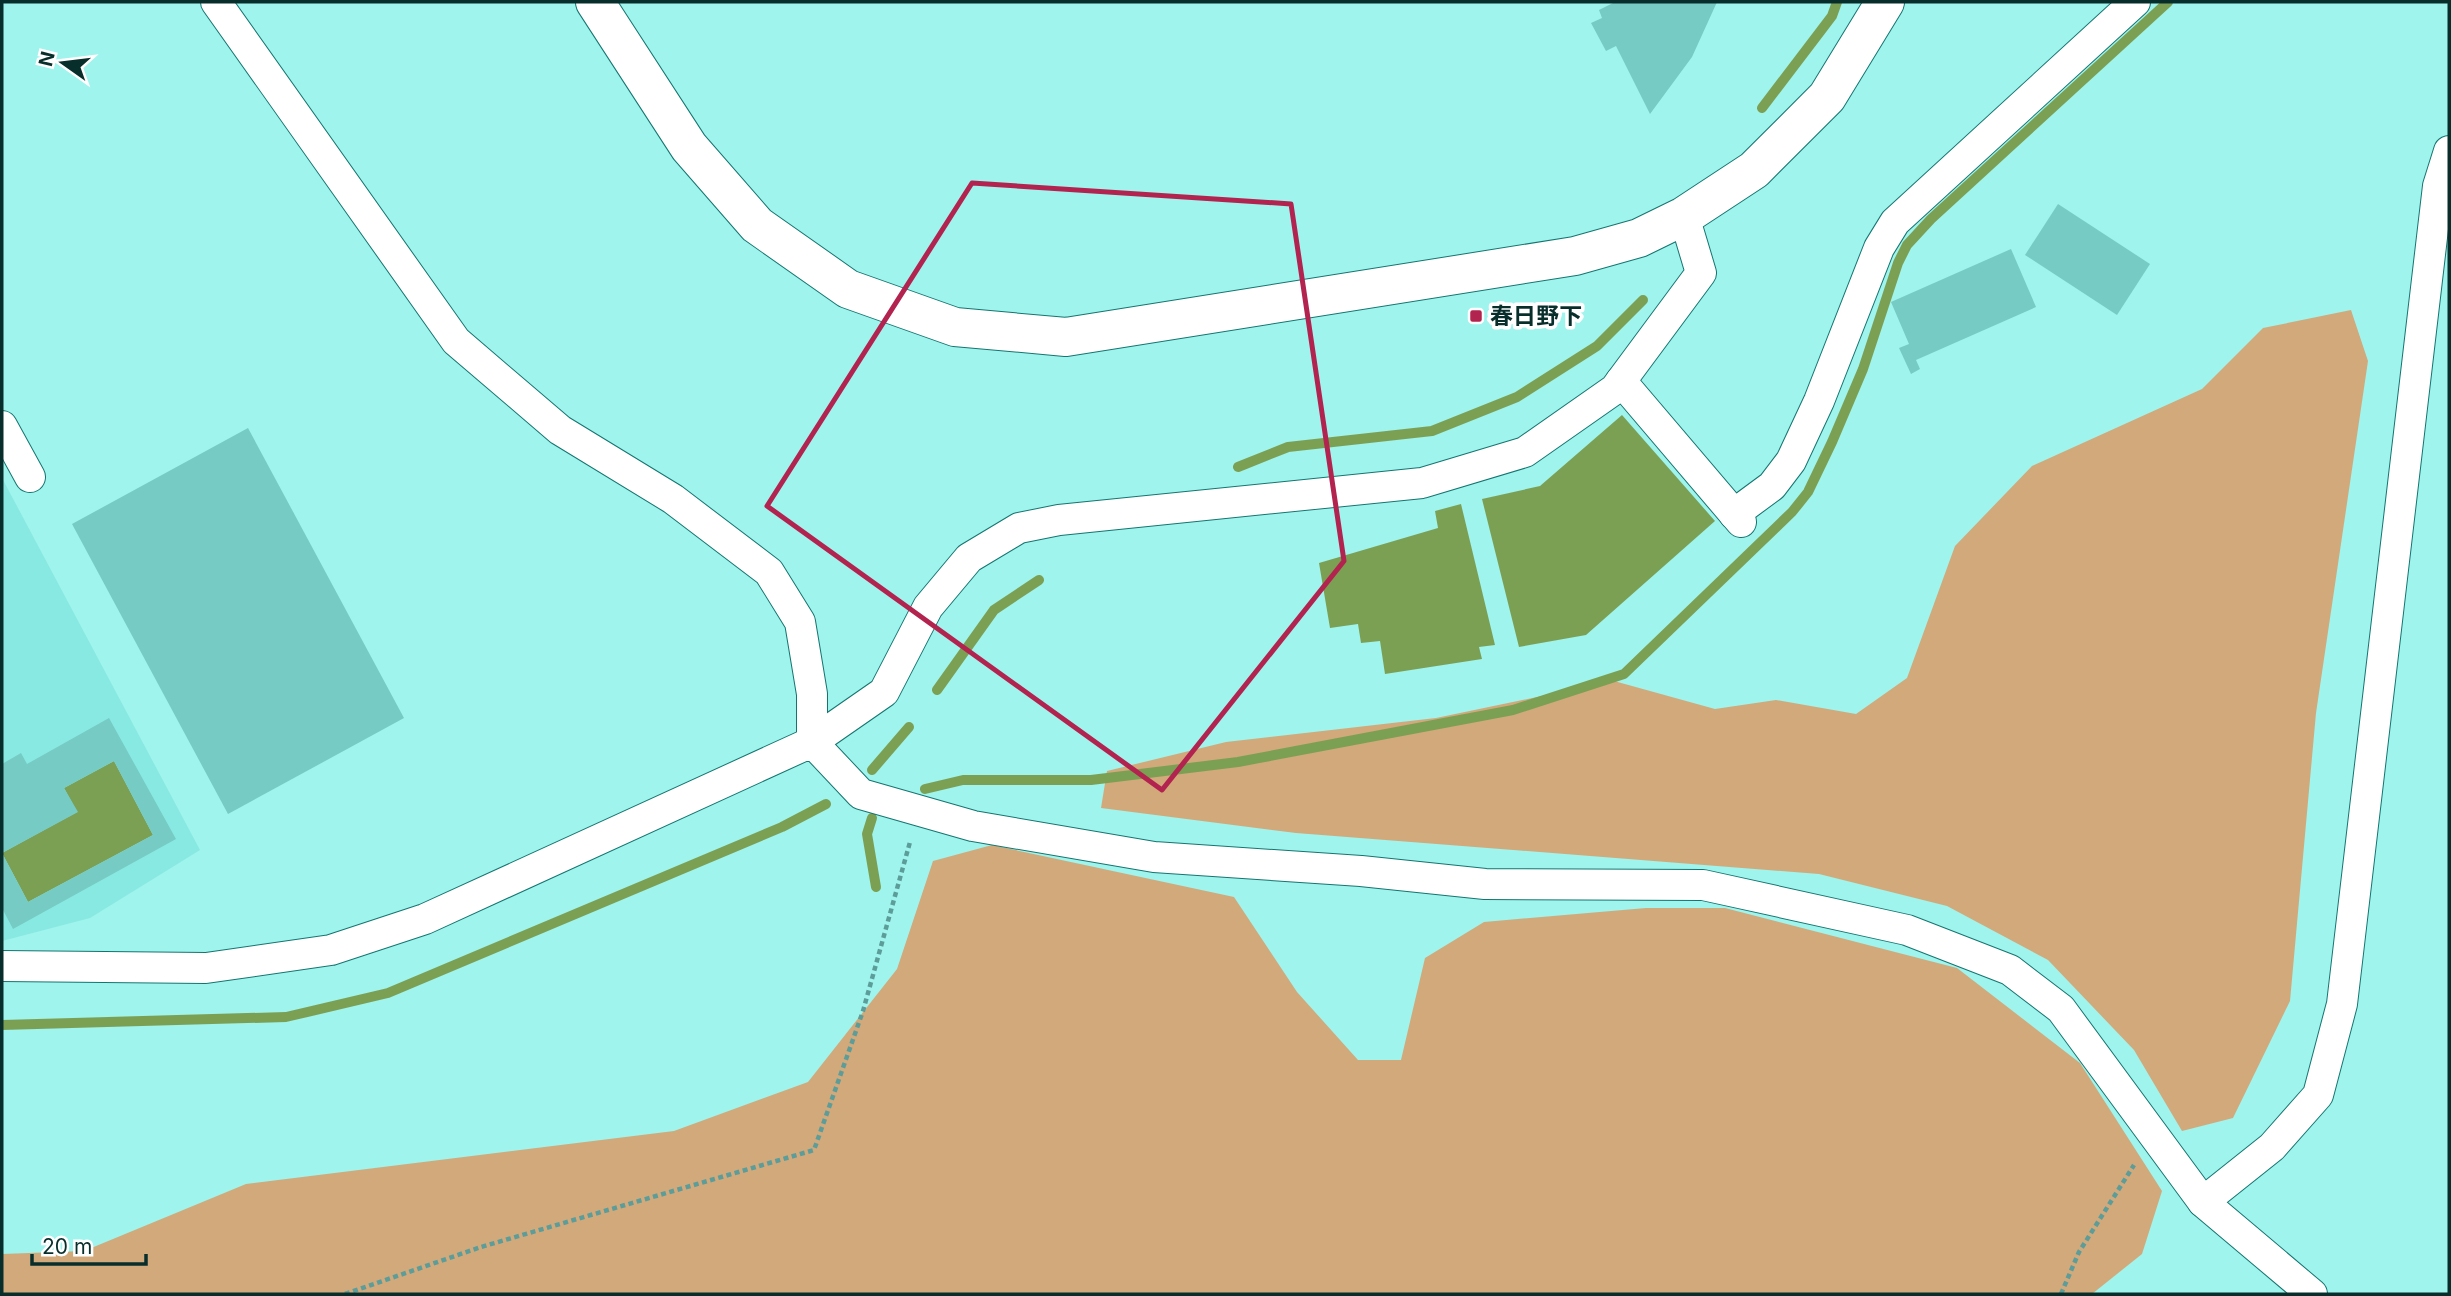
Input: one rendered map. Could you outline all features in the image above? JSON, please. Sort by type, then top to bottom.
[{"type":"street","points":[[216,2],[456,341],[560,430],[673,499],[769,572],[800,622],[812,694],[812,742],[861,794],[973,826],[1154,857],[1361,871],[1485,884],[1703,885],[1907,930],[2010,971],[2061,1009],[2203,1202],[2312,1294]]},
{"type":"street","points":[[595,2],[688,147],[757,225],[848,289],[955,327],[1066,337],[1575,256],[1639,238],[1684,216],[1754,170],[1827,97],[1885,2]]},
{"type":"street","points":[[1621,381],[1737,518],[1772,486],[1791,461],[1824,389],[1879,248],[1895,222],[2135,2]]},
{"type":"street","points":[[2203,1202],[2272,1147],[2318,1096],[2342,1004],[2436,200],[2449,152]]},
{"type":"street","points":[[2,966],[206,968],[331,950],[425,919],[812,742],[884,692],[928,607],[969,558],[1018,528],[1059,520],[1422,484],[1525,452],[1615,389],[1700,273],[1684,216]]},
{"type":"street","points":[[2,426],[30,477]]},
{"type":"path","points":[[345,1294],[494,1243],[814,1150],[863,1011],[912,843],[903,835]]},
{"type":"path","points":[[2061,1294],[2079,1252],[2134,1164],[2145,1120]]},
{"type":"highlighted area","points":[[972,183],[1291,204],[1344,561],[1162,790],[767,506]]},
{"type":"shaded area","points":[[2351,310],[2368,361],[2316,713],[2290,1001],[2233,1118],[2182,1131],[2134,1050],[2048,960],[1947,906],[1819,874],[1296,833],[1101,808],[1107,771],[1226,742],[1436,718],[1614,681],[1715,709],[1776,700],[1856,714],[1907,678],[1955,546],[2032,466],[2202,389],[2263,328]]},
{"type":"shaded area","points":[[1622,415],[1715,521],[1586,635],[1519,647],[1482,499],[1540,486]]},
{"type":"shaded area","points":[[2,478],[200,850],[90,918],[2,941]]},
{"type":"shaded area","points":[[1461,504],[1495,645],[1479,647],[1482,659],[1385,674],[1380,641],[1361,643],[1358,624],[1330,628],[1319,563],[1438,528],[1435,511]]},
{"type":"shaded area","points":[[114,761],[153,835],[28,902],[2,853],[77,812],[64,788]]},
{"type":"shaded area","points":[[992,845],[1234,897],[1297,992],[1358,1060],[1401,1060],[1425,958],[1484,922],[1646,908],[1725,908],[1957,968],[2080,1063],[2162,1191],[2142,1254],[2092,1294],[2,1294],[2,1254],[84,1251],[246,1184],[674,1131],[808,1082],[897,969],[933,861]]},
{"type":"building","points":[[1615,2],[1717,2],[1692,57],[1650,114],[1616,46],[1606,51],[1591,23],[1602,18],[1599,10]]},
{"type":"building","points":[[2058,204],[2150,264],[2117,315],[2025,255]]},
{"type":"building","points":[[2011,249],[2036,307],[1916,360],[1920,369],[1911,374],[1899,348],[1909,344],[1891,302]]},
{"type":"building","points":[[248,428],[404,718],[228,814],[72,524]]},
{"type":"building","points":[[109,718],[176,839],[13,929],[2,908],[2,764],[21,753],[27,764]],"holes":[[[114,761],[153,835],[28,902],[2,853],[78,812],[64,788]]]},
{"type":"waterway","points":[[1762,108],[1832,16],[1837,2]]},
{"type":"waterway","points":[[925,789],[963,780],[1091,780],[1238,762],[1513,710],[1624,674],[1792,512],[1808,492],[1863,369],[1898,263],[1907,245],[1931,219],[2168,2]]},
{"type":"waterway","points":[[1238,467],[1288,447],[1432,431],[1517,397],[1597,346],[1643,300]]},
{"type":"waterway","points":[[937,690],[994,610],[1039,580]]},
{"type":"waterway","points":[[872,770],[909,727]]},
{"type":"waterway","points":[[2,1025],[286,1017],[388,993],[782,827],[826,804]]},
{"type":"waterway","points":[[872,818],[867,834],[876,887]]},
{"type":"place","name":"春日野下","points":[[1476,316]]}]
